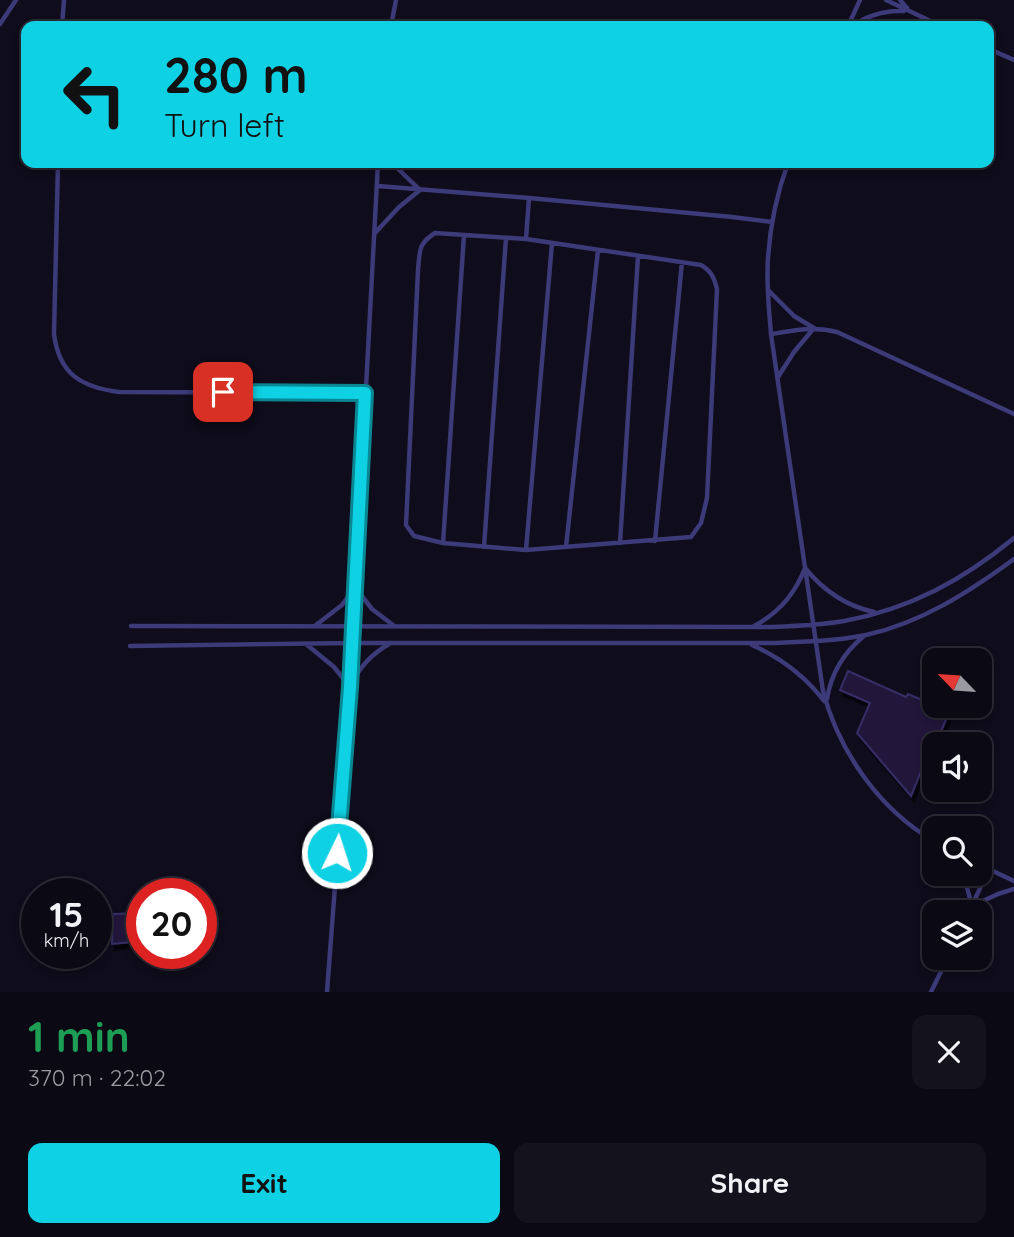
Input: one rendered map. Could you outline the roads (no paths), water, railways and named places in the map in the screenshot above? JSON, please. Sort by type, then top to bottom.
[{"type":"lane","points":[[0,24],[16,0]]},
{"type":"lane","points":[[62,21],[64,0]]},
{"type":"lane","points":[[392,21],[396,0]]},
{"type":"lane","points":[[852,21],[860,0]]},
{"type":"lane","points":[[886,0],[931,21]]},
{"type":"lane","points":[[900,0],[909,11]]},
{"type":"lane","points":[[859,21],[881,13],[909,11]]},
{"type":"lane","points":[[994,50],[1014,60]]},
{"type":"lane","points":[[58,168],[54,334],[56,349],[62,362],[82,382],[98,389],[119,392],[365,393]]},
{"type":"lane","points":[[327,992],[350,687],[378,168]]},
{"type":"lane","points":[[396,168],[420,190]]},
{"type":"lane","points":[[787,168],[772,222],[767,259],[771,334],[826,704]]},
{"type":"lane","points":[[378,186],[772,222]]},
{"type":"lane","points":[[375,234],[399,207],[420,190]]},
{"type":"lane","points":[[526,239],[529,198]]},
{"type":"lane","points":[[435,233],[506,238],[701,265],[709,270],[714,278],[717,289],[707,498],[701,523],[691,537],[526,550],[443,543],[414,536],[406,525],[419,252],[424,241],[435,233]]},
{"type":"lane","points":[[443,543],[464,235]]},
{"type":"lane","points":[[484,547],[506,238]]},
{"type":"lane","points":[[526,550],[552,243]]},
{"type":"lane","points":[[566,547],[598,250]]},
{"type":"lane","points":[[620,543],[638,256]]},
{"type":"lane","points":[[655,541],[682,262]]},
{"type":"lane","points":[[768,290],[794,316],[814,328]]},
{"type":"lane","points":[[778,378],[794,352],[814,328]]},
{"type":"lane","points":[[771,334],[814,328],[848,336],[1014,414]]},
{"type":"lane","points":[[131,626],[814,625],[878,613],[932,593],[985,562],[1014,538]]},
{"type":"lane","points":[[130,646],[816,642],[866,635],[901,625],[944,606],[981,584],[1014,559]]},
{"type":"lane","points":[[805,568],[822,586],[843,601],[878,613]]},
{"type":"lane","points":[[752,627],[786,602],[805,568]]},
{"type":"lane","points":[[315,626],[334,613],[355,587]]},
{"type":"lane","points":[[355,587],[372,609],[394,626]]},
{"type":"lane","points":[[826,704],[831,681],[841,660],[856,642],[866,635]]},
{"type":"lane","points":[[306,643],[326,659],[350,687]]},
{"type":"lane","points":[[350,687],[367,660],[391,643]]},
{"type":"lane","points":[[748,643],[774,656],[813,687],[826,704],[842,741],[859,770],[877,794],[922,834]]},
{"type":"lane","points":[[992,870],[1014,881]]},
{"type":"lane","points":[[984,900],[1014,889]]},
{"type":"lane","points":[[931,992],[942,970]]}]
